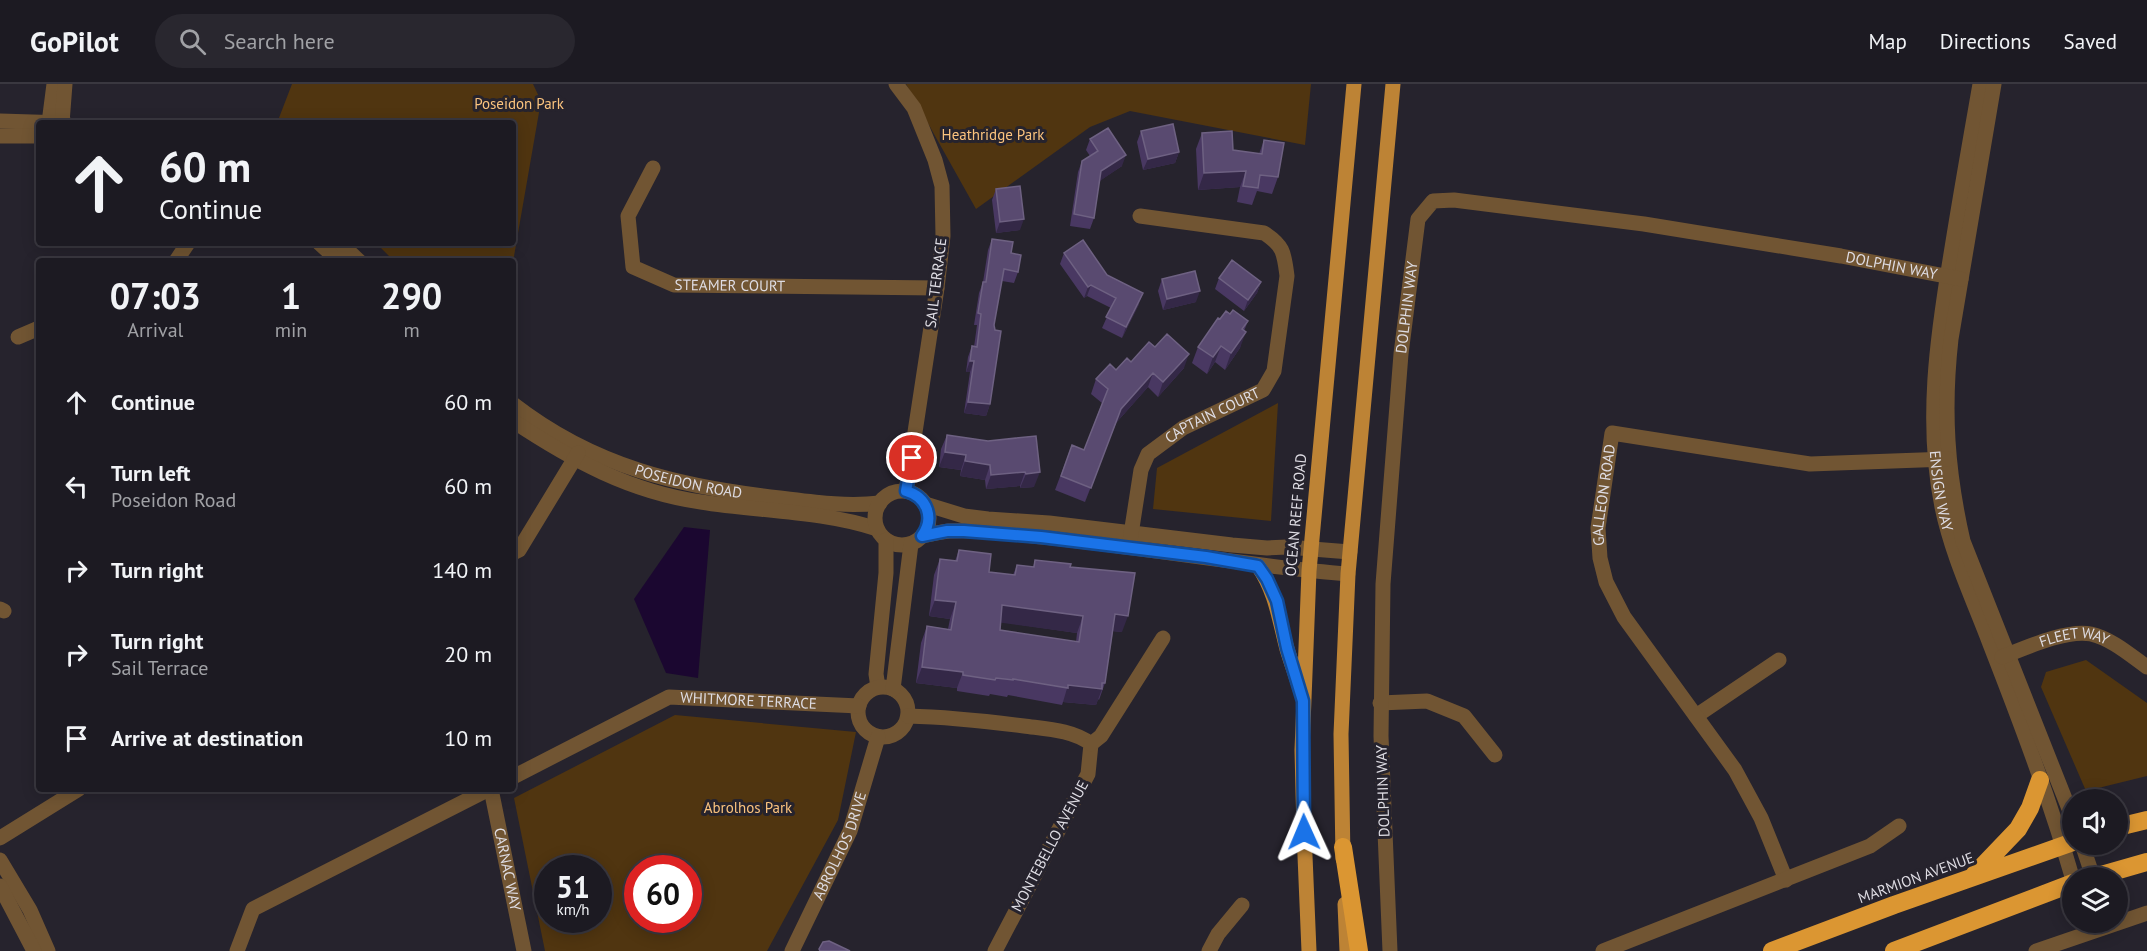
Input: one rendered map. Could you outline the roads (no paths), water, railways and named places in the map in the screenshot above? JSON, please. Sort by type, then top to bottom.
[{"type":"highway","points":[[1971,878],[2018,829],[2030,808],[2040,780]]},
{"type":"highway","points":[[2128,825],[2147,820]]},
{"type":"highway","name":"MARMION AVENUE","points":[[1772,951],[2062,846]]},
{"type":"highway","points":[[1343,847],[1359,951]]},
{"type":"highway","points":[[2128,867],[2147,862]]},
{"type":"highway","points":[[1894,951],[2062,886]]},
{"type":"main road","name":"OCEAN REEF ROAD","points":[[1309,951],[1304,832],[1303,701],[1309,571],[1354,84]]},
{"type":"main road","points":[[1347,951],[1341,734],[1348,574],[1393,84]]},
{"type":"main road","points":[[1258,566],[1277,601],[1287,648],[1303,701]]},
{"type":"street","points":[[54,84],[57,120]]},
{"type":"street","points":[[58,120],[65,84]]},
{"type":"street","name":"SAIL TERRACE","points":[[896,84],[914,108],[935,160],[942,186],[943,236],[906,491]]},
{"type":"street","name":"ENSIGN WAY","points":[[1980,84],[1954,278],[1941,460],[1963,541],[2040,780],[2062,830]]},
{"type":"street","name":"ENSIGN WAY","points":[[1954,278],[1994,84]]},
{"type":"street","points":[[0,121],[36,122]]},
{"type":"street","points":[[0,136],[36,136]]},
{"type":"street","name":"STEAMER COURT","points":[[653,168],[628,216],[633,267],[674,285],[936,288]]},
{"type":"street","name":"DOLPHIN WAY","points":[[1390,951],[1380,703],[1383,584],[1401,354],[1418,219],[1433,201],[1454,200],[1644,224],[1841,256],[1954,278]]},
{"type":"street","name":"CAPTAIN COURT","points":[[1130,540],[1141,470],[1148,454],[1183,428],[1263,390],[1269,381],[1274,371],[1287,276],[1285,260],[1279,243],[1264,233],[1140,216]]},
{"type":"street","points":[[322,246],[336,258]]},
{"type":"street","points":[[343,246],[356,258]]},
{"type":"street","points":[[18,337],[36,329]]},
{"type":"street","name":"POSEIDON ROAD","points":[[516,406],[578,454],[668,480],[714,489],[837,505],[880,503]]},
{"type":"street","name":"POSEIDON ROAD","points":[[516,423],[630,483],[665,495],[699,502],[850,520],[882,535]]},
{"type":"street","name":"GALLEON ROAD","points":[[1786,880],[1761,818],[1735,770],[1624,616],[1606,582],[1600,558],[1598,528],[1612,433],[1810,464],[1941,460]]},
{"type":"street","points":[[516,552],[578,454]]},
{"type":"street","points":[[886,688],[865,695],[859,706],[858,714],[862,726],[867,732],[878,737],[888,737],[897,733],[908,716],[906,702],[886,688],[876,674],[886,573],[882,535],[875,516],[880,503],[891,494],[906,491],[917,496],[925,504],[964,516],[1049,524],[1258,566],[1348,574]]},
{"type":"street","points":[[886,688],[917,540],[929,520],[925,504]]},
{"type":"street","points":[[882,535],[896,545],[947,531],[964,531],[1350,552]]},
{"type":"street","name":"FLEET WAY","points":[[2002,657],[2056,638],[2075,634],[2091,634],[2115,644],[2147,667]]},
{"type":"street","points":[[908,716],[960,718],[1049,730],[1078,736],[1091,744],[1101,736],[1163,638]]},
{"type":"street","name":"ENSIGN WAY","points":[[2002,657],[2062,794]]},
{"type":"street","points":[[1696,716],[1779,660]]},
{"type":"street","name":"WHITMORE TERRACE","points":[[516,775],[669,697],[859,706]]},
{"type":"street","points":[[1380,703],[1427,701],[1464,716],[1495,755]]},
{"type":"street","name":"ABROLHOS DRIVE","points":[[792,951],[850,831],[878,737]]},
{"type":"street","name":"MONTEBELLO AVENUE","points":[[995,951],[1088,774],[1091,744]]},
{"type":"street","points":[[0,838],[74,792]]},
{"type":"street","points":[[237,951],[253,909],[484,792]]},
{"type":"street","name":"CARNAC WAY","points":[[491,792],[524,951]]},
{"type":"street","points":[[1603,951],[1870,846],[1899,826]]},
{"type":"street","points":[[0,860],[30,910],[48,951]]},
{"type":"street","points":[[0,886],[34,951]]},
{"type":"street","points":[[1209,951],[1218,934],[1242,905]]},
{"type":"street","points":[[2036,951],[2147,913]]},
{"type":"park label","name":"Poseidon Park","points":[[519,104]]},
{"type":"park label","name":"Heathridge Park","points":[[993,135]]},
{"type":"park label","name":"Abrolhos Park","points":[[748,808]]}]
